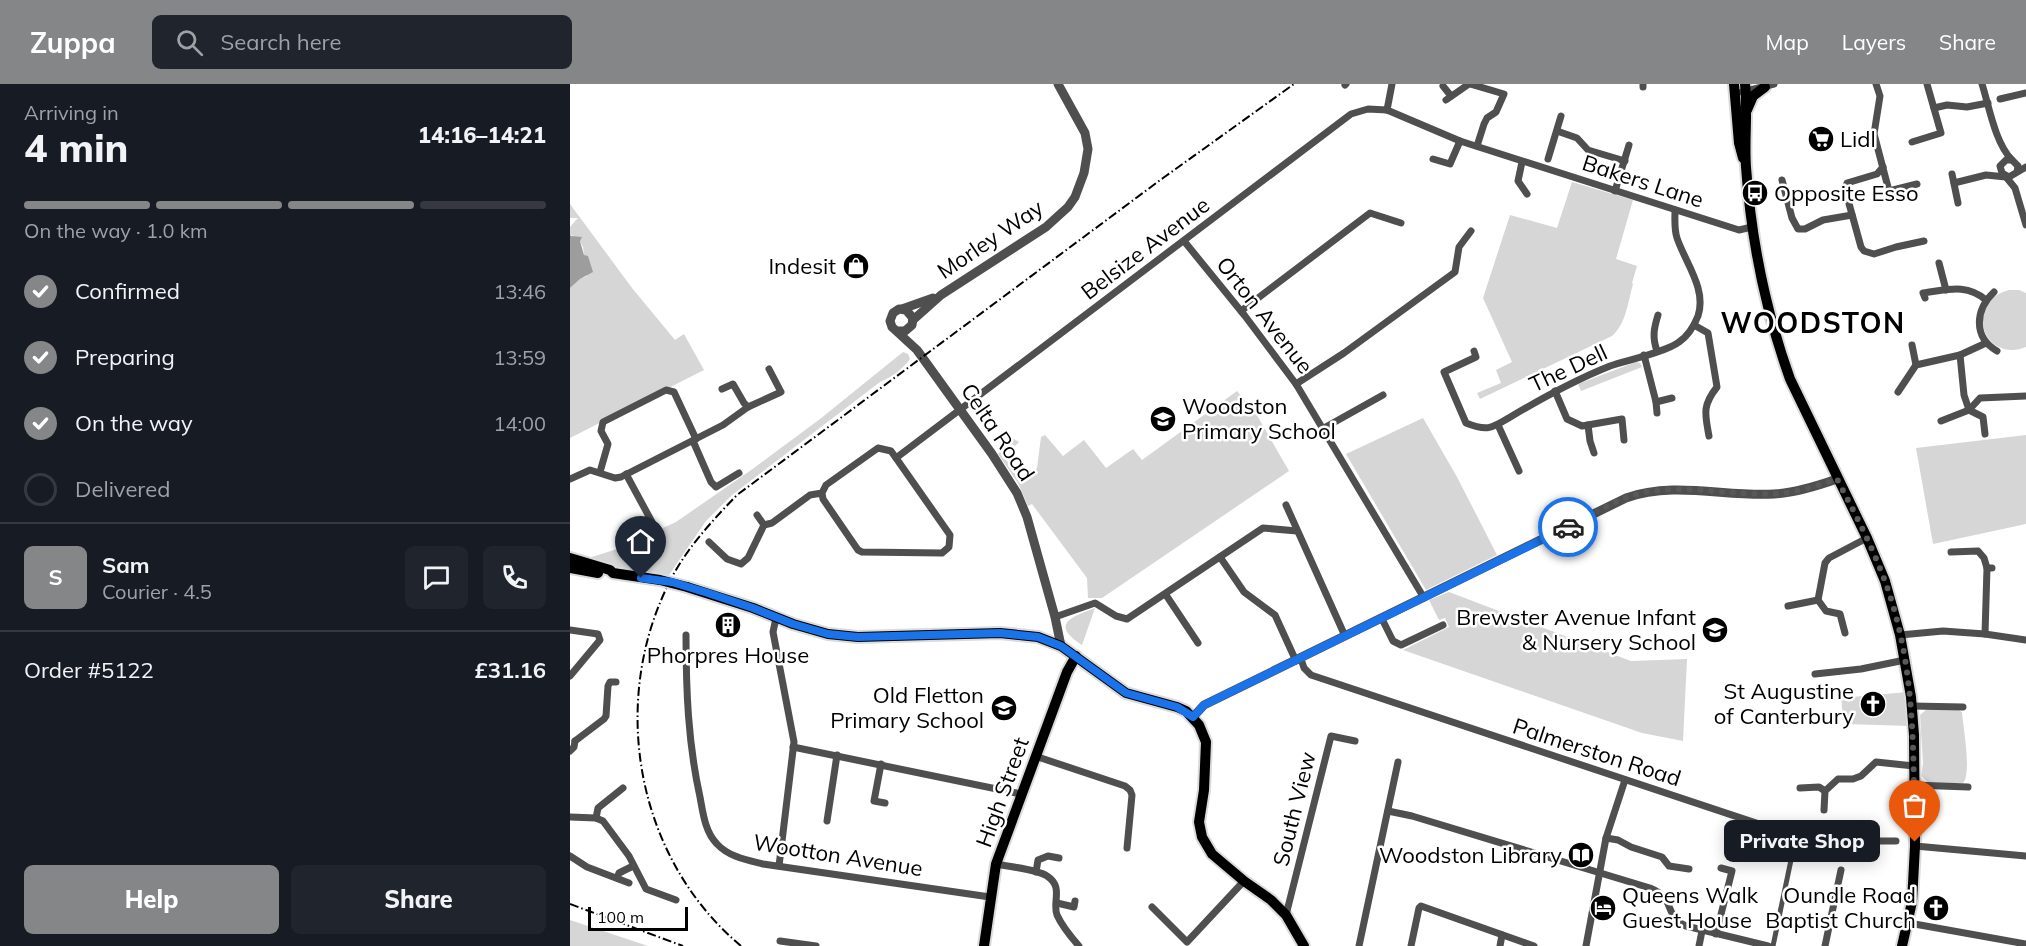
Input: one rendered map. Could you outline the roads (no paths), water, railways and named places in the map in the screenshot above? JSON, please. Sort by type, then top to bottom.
[{"type":"main road","points":[[1746,113],[1750,101],[1769,86]]},
{"type":"main road","points":[[1740,88],[1746,113],[1746,170],[1752,227],[1781,353],[1790,379],[1867,538],[1885,581],[1905,660],[1912,706],[1915,846],[1909,923],[1902,946]]},
{"type":"main road","points":[[1740,88],[1738,143],[1746,170]]},
{"type":"main road","points":[[570,558],[610,570],[613,573]]},
{"type":"main road","points":[[570,563],[588,568],[594,573]]},
{"type":"main road","points":[[570,568],[660,580],[753,608],[810,630],[828,634],[858,637],[1000,633],[1038,637],[1061,646],[1126,693],[1177,707],[1193,717],[1203,731],[1206,742],[1200,822],[1202,837],[1212,854],[1271,900],[1286,915],[1303,946]]},
{"type":"main road","name":"High Street","points":[[984,946],[996,864],[1067,672],[1076,656]]},
{"type":"street","name":"Morley Way","points":[[912,322],[941,295],[1046,227],[1068,207],[1075,197],[1084,173],[1088,148],[1085,133],[1058,84]]},
{"type":"street","points":[[1388,110],[1392,84]]},
{"type":"street","points":[[1443,86],[1448,98],[1469,84],[1507,95],[1496,112],[1487,118],[1477,146]]},
{"type":"street","points":[[1912,142],[1941,133],[1927,84]]},
{"type":"street","points":[[1982,84],[2001,143],[2006,154],[2018,166],[2015,188]]},
{"type":"street","points":[[1740,88],[1769,86]]},
{"type":"street","points":[[1878,86],[1880,106],[1874,134],[1889,191],[1917,184]]},
{"type":"street","points":[[2000,99],[2026,93]]},
{"type":"street","points":[[1934,108],[1947,105],[1967,107],[1988,103]]},
{"type":"street","name":"Bakers Lane","points":[[1351,114],[1368,109],[1388,110],[1460,141],[1522,162],[1739,230],[1752,227]]},
{"type":"street","name":"Belsize Avenue","points":[[896,458],[1351,114]]},
{"type":"street","points":[[1548,159],[1561,116]]},
{"type":"street","points":[[1557,131],[1577,138],[1588,150],[1625,161]]},
{"type":"street","points":[[1433,159],[1450,164],[1460,141]]},
{"type":"street","points":[[2001,143],[2002,173],[2015,188],[2026,225]]},
{"type":"street","points":[[1615,191],[1629,145]]},
{"type":"street","points":[[1986,176],[2006,160],[2026,165]]},
{"type":"street","points":[[1522,162],[1518,181],[1527,194]]},
{"type":"street","points":[[1954,183],[1986,176],[2012,177],[2026,165]]},
{"type":"street","points":[[1883,167],[1877,174],[1847,183],[1845,189],[1861,247],[1871,254],[1924,241]]},
{"type":"street","points":[[1952,174],[1958,203]]},
{"type":"street","points":[[1782,180],[1792,218],[1798,229],[1804,229],[1823,220],[1852,215]]},
{"type":"street","points":[[1675,210],[1676,236],[1698,289],[1700,305],[1694,325],[1708,333],[1717,387],[1708,399],[1705,412],[1709,436]]},
{"type":"street","points":[[1241,311],[1370,213],[1401,223]]},
{"type":"street","points":[[1296,384],[1344,353],[1455,272],[1459,247],[1471,231]]},
{"type":"street","name":"Orton Avenue","points":[[1184,241],[1296,384],[1424,598]]},
{"type":"street","points":[[1939,263],[1947,290]]},
{"type":"street","points":[[1925,298],[1923,292],[1967,288],[1986,300]]},
{"type":"street","points":[[1994,292],[1986,300],[1979,315],[1979,326],[1981,336],[1986,343],[1997,351]]},
{"type":"street","name":"Morley Way","points":[[902,309],[941,295]]},
{"type":"street","points":[[902,309],[909,312],[912,322],[905,331],[898,331],[892,327],[890,318],[896,310],[902,309]]},
{"type":"street","points":[[1657,351],[1654,330],[1658,315]]},
{"type":"street","name":"Celta Road","points":[[912,322],[916,350]]},
{"type":"street","name":"The Dell","points":[[1474,351],[1476,357],[1444,372],[1466,423],[1482,430],[1498,424],[1585,376],[1679,342],[1694,325]]},
{"type":"street","name":"Celta Road","points":[[898,331],[916,350],[992,454],[1017,493],[1027,517],[1056,616],[1061,646]]},
{"type":"street","points":[[1898,392],[1916,365],[1960,355],[1986,343]]},
{"type":"street","points":[[1912,345],[1916,365]]},
{"type":"street","points":[[1644,355],[1657,413]]},
{"type":"street","points":[[1960,355],[1964,395],[1969,410],[1983,417],[1985,434]]},
{"type":"street","points":[[570,479],[590,470],[615,478],[723,425],[748,407],[781,392],[769,369]]},
{"type":"street","points":[[722,389],[733,384],[748,407]]},
{"type":"street","points":[[600,472],[608,444],[601,431],[603,423],[666,390],[674,392],[711,482],[716,487],[739,473]]},
{"type":"street","points":[[1555,391],[1567,419],[1582,426],[1622,419],[1624,440]]},
{"type":"street","points":[[1324,428],[1383,395]]},
{"type":"street","points":[[1941,421],[1969,410],[1980,398],[2026,396]]},
{"type":"street","points":[[1656,402],[1672,398]]},
{"type":"street","points":[[1498,424],[1519,471]]},
{"type":"street","points":[[1588,425],[1594,453]]},
{"type":"street","points":[[878,448],[891,451],[950,535],[949,547],[942,553],[862,552],[858,550],[823,499],[822,493],[826,485],[878,448]]},
{"type":"street","points":[[626,474],[652,522]]},
{"type":"street","points":[[1193,717],[1204,705],[1638,494],[1665,490],[1691,490],[1772,494],[1792,492],[1837,479]]},
{"type":"street","points":[[709,542],[727,559],[741,564],[748,558],[768,524],[810,495],[822,493]]},
{"type":"street","points":[[1286,505],[1345,636]]},
{"type":"street","points":[[757,515],[768,524]]},
{"type":"street","points":[[1056,616],[1095,603],[1116,616],[1127,619],[1263,528],[1297,531]]},
{"type":"street","points":[[1845,633],[1840,614],[1826,611],[1818,600],[1825,563],[1829,558],[1867,538]]},
{"type":"street","points":[[1951,552],[1978,551],[1989,568],[1985,634]]},
{"type":"street","points":[[1220,557],[1244,592],[1275,615],[1298,660]]},
{"type":"street","points":[[1166,595],[1198,643]]},
{"type":"street","points":[[1788,606],[1818,600]]},
{"type":"street","points":[[776,618],[773,632],[794,747],[778,866]]},
{"type":"street","points":[[1382,619],[1393,641],[1401,645],[1443,625]]},
{"type":"street","points":[[570,630],[598,634],[600,640],[570,675]]},
{"type":"street","points":[[1900,635],[1943,631],[2026,640]]},
{"type":"street","name":"Wootton Avenue","points":[[686,635],[689,726],[694,771],[707,830],[724,851],[746,860],[778,866],[990,897]]},
{"type":"street","name":"Palmerston Road","points":[[1298,660],[1311,675],[1798,837],[1851,842],[1896,841]]},
{"type":"street","points":[[1815,674],[1861,669],[1905,660]]},
{"type":"street","points":[[570,751],[574,747],[573,738],[606,716],[608,686],[610,682],[616,682]]},
{"type":"street","points":[[1912,706],[1963,707]]},
{"type":"street","name":"South View","points":[[1286,915],[1331,736],[1355,741]]},
{"type":"street","points":[[794,747],[1021,794]]},
{"type":"street","points":[[827,821],[837,755]]},
{"type":"street","points":[[1035,756],[1130,789],[1127,848]]},
{"type":"street","points":[[1359,946],[1398,762]]},
{"type":"street","points":[[1824,810],[1825,790],[1838,779],[1853,779],[1861,776],[1876,762],[1914,766]]},
{"type":"street","points":[[881,764],[874,801],[885,803]]},
{"type":"street","points":[[1586,946],[1606,838],[1625,780]]},
{"type":"street","points":[[1914,785],[1968,787]]},
{"type":"street","points":[[1800,788],[1819,787],[1825,790]]},
{"type":"street","points":[[596,818],[598,808],[623,788]]},
{"type":"street","points":[[1388,811],[1412,816],[1659,892],[1668,900],[1676,921],[1702,931],[1768,946]]},
{"type":"street","points":[[570,817],[603,820],[629,856],[646,889],[676,900]]},
{"type":"street","points":[[1606,838],[1618,840],[1631,847],[1662,857],[1669,866],[1689,869]]},
{"type":"street","points":[[1915,846],[2026,856]]},
{"type":"street","points":[[570,856],[587,867],[628,883]]},
{"type":"street","points":[[1036,872],[1038,860],[1043,857],[1059,858]]},
{"type":"street","points":[[1773,946],[1791,860]]},
{"type":"street","points":[[1716,934],[1734,862]]},
{"type":"street","points":[[996,864],[1046,875],[1054,882],[1057,893],[1056,911],[1079,946]]},
{"type":"street","points":[[617,878],[619,873],[633,866]]},
{"type":"street","points":[[1721,868],[1732,871]]},
{"type":"street","points":[[1825,946],[1841,870]]},
{"type":"street","points":[[1152,907],[1187,942],[1244,881]]},
{"type":"street","points":[[1836,894],[1848,897]]},
{"type":"street","points":[[1057,903],[1074,907],[1075,901]]},
{"type":"street","points":[[1411,946],[1420,906],[1534,946]]},
{"type":"street","points":[[1909,923],[2026,944]]},
{"type":"street","points":[[1699,946],[1702,931]]},
{"type":"street","points":[[1500,946],[1502,935]]},
{"type":"street","points":[[1731,946],[1733,938]]},
{"type":"street","points":[[780,941],[816,946]]},
{"type":"railway","points":[[741,946],[706,910],[677,870],[657,825],[643,778],[638,729],[640,680],[650,631],[674,572],[708,526],[737,495],[1163,178],[1294,84]]},
{"type":"railway","points":[[570,904],[683,946]]},
{"type":"place","name":"Lidl","points":[[1821,139]]},
{"type":"place","name":"Opposite Esso","points":[[1755,193]]},
{"type":"place","name":"Indesit","points":[[856,266]]},
{"type":"place","name":"Woodston Primary School","points":[[1163,419]]},
{"type":"place","name":"Phorpres House","points":[[728,625]]},
{"type":"place","name":"Brewster Avenue Infant & Nursery School","points":[[1715,630]]},
{"type":"place","name":"St Augustine of Canterbury","points":[[1873,704]]},
{"type":"place","name":"Old Fletton Primary School","points":[[1004,708]]},
{"type":"place","name":"Private Shop","points":[[1915,842]]},
{"type":"place","name":"Woodston Library","points":[[1581,855]]},
{"type":"place","name":"Queens Walk Guest House","points":[[1603,908]]},
{"type":"place","name":"Oundle Road Baptist Church","points":[[1936,908]]},
{"type":"district","name":"WOODSTON","points":[[1813,323]]}]
